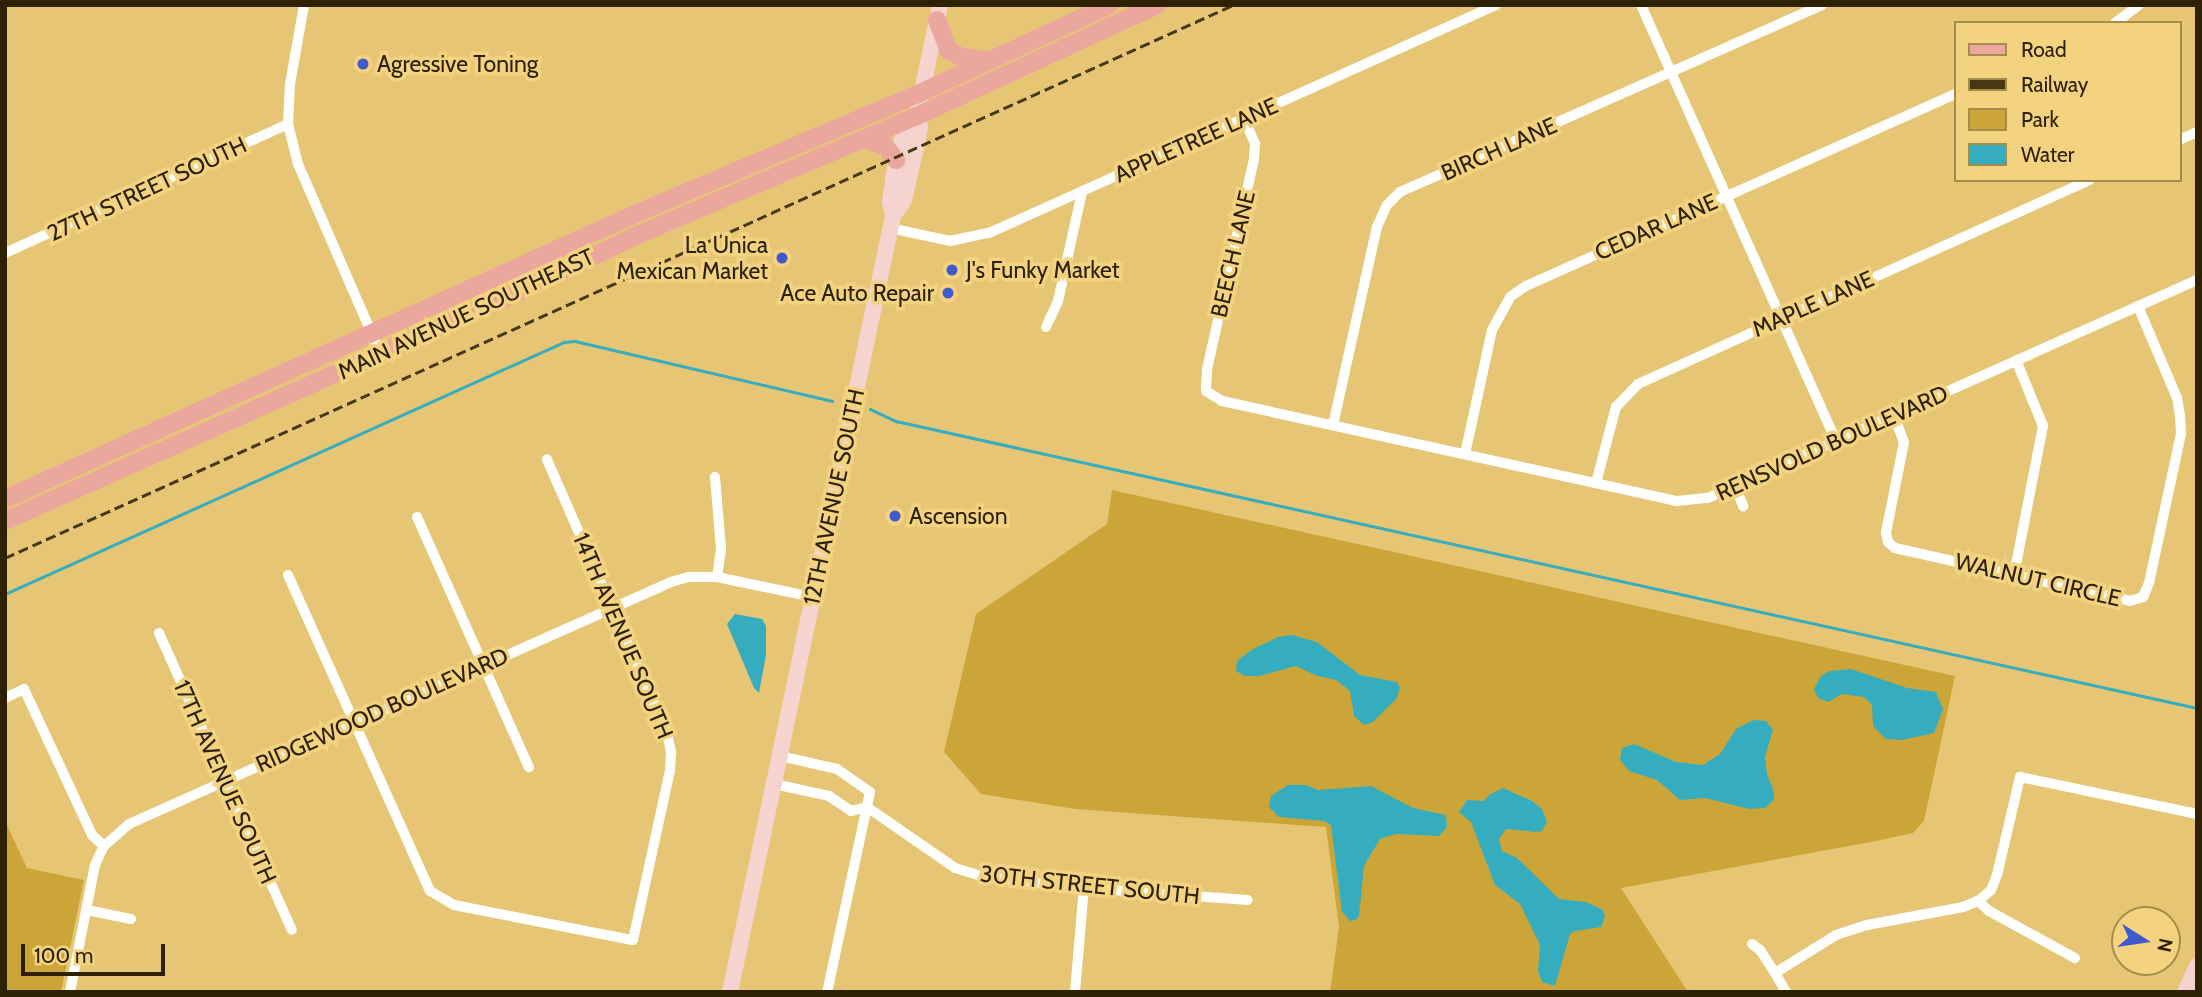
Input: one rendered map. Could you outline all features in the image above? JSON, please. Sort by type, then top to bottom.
[{"type":"main road","name":"MAIN AVENUE SOUTHEAST","points":[[5,499],[635,214],[922,92],[1109,5]]},
{"type":"main road","name":"MAIN AVENUE SOUTHEAST","points":[[5,521],[380,354],[640,233],[916,116],[1157,5]]},
{"type":"main road","points":[[938,13],[948,51],[962,57],[990,61]]},
{"type":"main road","points":[[863,139],[885,146],[896,160]]},
{"type":"street","points":[[304,5],[290,84],[288,124],[298,164],[380,354]]},
{"type":"street","name":"APPLETREE LANE","points":[[891,222],[950,241],[969,240],[1082,192],[1496,5]]},
{"type":"street","points":[[1641,5],[1836,441]]},
{"type":"street","name":"BIRCH LANE","points":[[1334,425],[1377,227],[1387,205],[1400,192],[1822,5]]},
{"type":"street","points":[[2118,21],[2139,5]]},
{"type":"street","name":"12TH AVENUE SOUTH","points":[[730,992],[891,222],[904,200],[920,128],[916,116],[938,13]]},
{"type":"street","name":"CEDAR LANE","points":[[1465,454],[1492,330],[1510,297],[1526,286],[1954,94]]},
{"type":"street","points":[[891,222],[890,202],[896,160],[903,136],[916,116]]},
{"type":"street","name":"BEECH LANE","points":[[1206,391],[1207,370],[1254,159],[1255,144],[1244,119]]},
{"type":"street","name":"27TH STREET SOUTH","points":[[5,253],[288,124]]},
{"type":"street","points":[[2181,139],[2197,132]]},
{"type":"street","name":"MAPLE LANE","points":[[1596,483],[1610,423],[1626,395],[1638,384],[2085,182]]},
{"type":"street","points":[[1046,327],[1058,302],[1082,192]]},
{"type":"street","name":"RENSVOLD BOULEVARD","points":[[1206,391],[1222,401],[1676,501],[1708,498],[2197,280]]},
{"type":"street","name":"WALNUT CIRCLE","points":[[1894,415],[1904,442],[1886,533],[1888,542],[1895,548],[2130,601],[2143,597],[2149,583],[2181,434],[2178,398],[2138,306]]},
{"type":"street","points":[[2014,575],[2042,445],[2043,426],[2016,360]]},
{"type":"street","name":"14TH AVENUE SOUTH","points":[[353,724],[422,878],[430,891],[442,901],[633,940],[670,771],[671,752],[667,733],[547,459]]},
{"type":"street","points":[[715,477],[721,549],[717,577]]},
{"type":"street","points":[[1735,486],[1743,506]]},
{"type":"street","points":[[417,517],[529,767]]},
{"type":"street","points":[[288,575],[353,724]]},
{"type":"street","name":"RIDGEWOOD BOULEVARD","points":[[104,846],[129,824],[611,607],[689,577],[717,577],[813,597]]},
{"type":"street","name":"17TH AVENUE SOUTH","points":[[159,633],[292,930]]},
{"type":"street","points":[[5,698],[24,689],[92,835],[104,846],[95,865],[70,992]]},
{"type":"street","points":[[780,756],[837,769],[870,792],[827,992]]},
{"type":"street","points":[[1774,973],[1836,935],[1867,925],[1963,907],[1978,901],[1991,890],[1997,875],[2020,777],[2197,814]]},
{"type":"street","name":"30TH STREET SOUTH","points":[[775,783],[829,796],[851,811],[867,807],[955,868],[984,877],[1084,888],[1248,900]]},
{"type":"street","points":[[1075,992],[1084,888]]},
{"type":"street","points":[[1978,901],[1989,911],[2075,958]]},
{"type":"street","points":[[87,910],[131,919]]},
{"type":"street","points":[[1752,944],[1760,950],[1786,992]]},
{"type":"street","points":[[2185,992],[2197,965]]},
{"type":"green space","points":[[1112,490],[1955,676],[1924,821],[1913,833],[1621,888],[1688,992],[1330,992],[1339,927],[1326,827],[1075,809],[981,794],[944,752],[976,614],[1107,524]]},
{"type":"green space","points":[[5,821],[27,868],[84,880],[61,992],[5,992]]},
{"type":"water","points":[[735,614],[762,619],[766,626],[766,655],[759,693],[754,688],[727,624]]},
{"type":"water","points":[[1292,635],[1317,642],[1360,675],[1397,682],[1400,688],[1397,698],[1373,722],[1364,725],[1354,716],[1350,691],[1336,680],[1317,676],[1296,666],[1259,676],[1245,676],[1236,671],[1237,661],[1253,649],[1278,637]]},
{"type":"water","points":[[1851,669],[1907,688],[1936,692],[1943,709],[1934,733],[1902,740],[1886,739],[1873,726],[1872,705],[1864,697],[1842,694],[1828,702],[1818,698],[1814,689],[1821,676],[1830,671]]},
{"type":"water","points":[[1753,720],[1766,721],[1773,730],[1765,757],[1774,800],[1765,808],[1749,809],[1705,798],[1680,800],[1657,780],[1629,771],[1620,760],[1622,748],[1634,744],[1676,762],[1703,765],[1720,754],[1736,729]]},
{"type":"water","points":[[1288,785],[1306,785],[1318,790],[1371,786],[1413,808],[1446,815],[1447,827],[1439,836],[1396,834],[1380,839],[1364,866],[1359,916],[1350,921],[1342,912],[1331,825],[1324,821],[1279,817],[1269,807],[1271,796]]},
{"type":"water","points":[[1503,788],[1532,801],[1542,809],[1547,822],[1542,831],[1506,829],[1499,839],[1502,851],[1517,858],[1559,899],[1586,902],[1603,910],[1605,916],[1601,927],[1570,934],[1555,986],[1542,982],[1538,971],[1540,945],[1520,904],[1495,885],[1471,822],[1459,812],[1467,800],[1484,801],[1489,795]]},
{"type":"waterway","points":[[5,594],[564,342],[575,341],[832,401]]},
{"type":"waterway","points":[[870,409],[896,421],[2197,708]]},
{"type":"railway","points":[[5,558],[1233,5]]},
{"type":"place","name":"Agressive Toning","points":[[363,64]]},
{"type":"place","name":"La Unica Mexican Market","points":[[782,258]]},
{"type":"place","name":"J's Funky Market","points":[[952,270]]},
{"type":"place","name":"Ace Auto Repair","points":[[948,293]]},
{"type":"place","name":"Ascension","points":[[895,516]]}]
